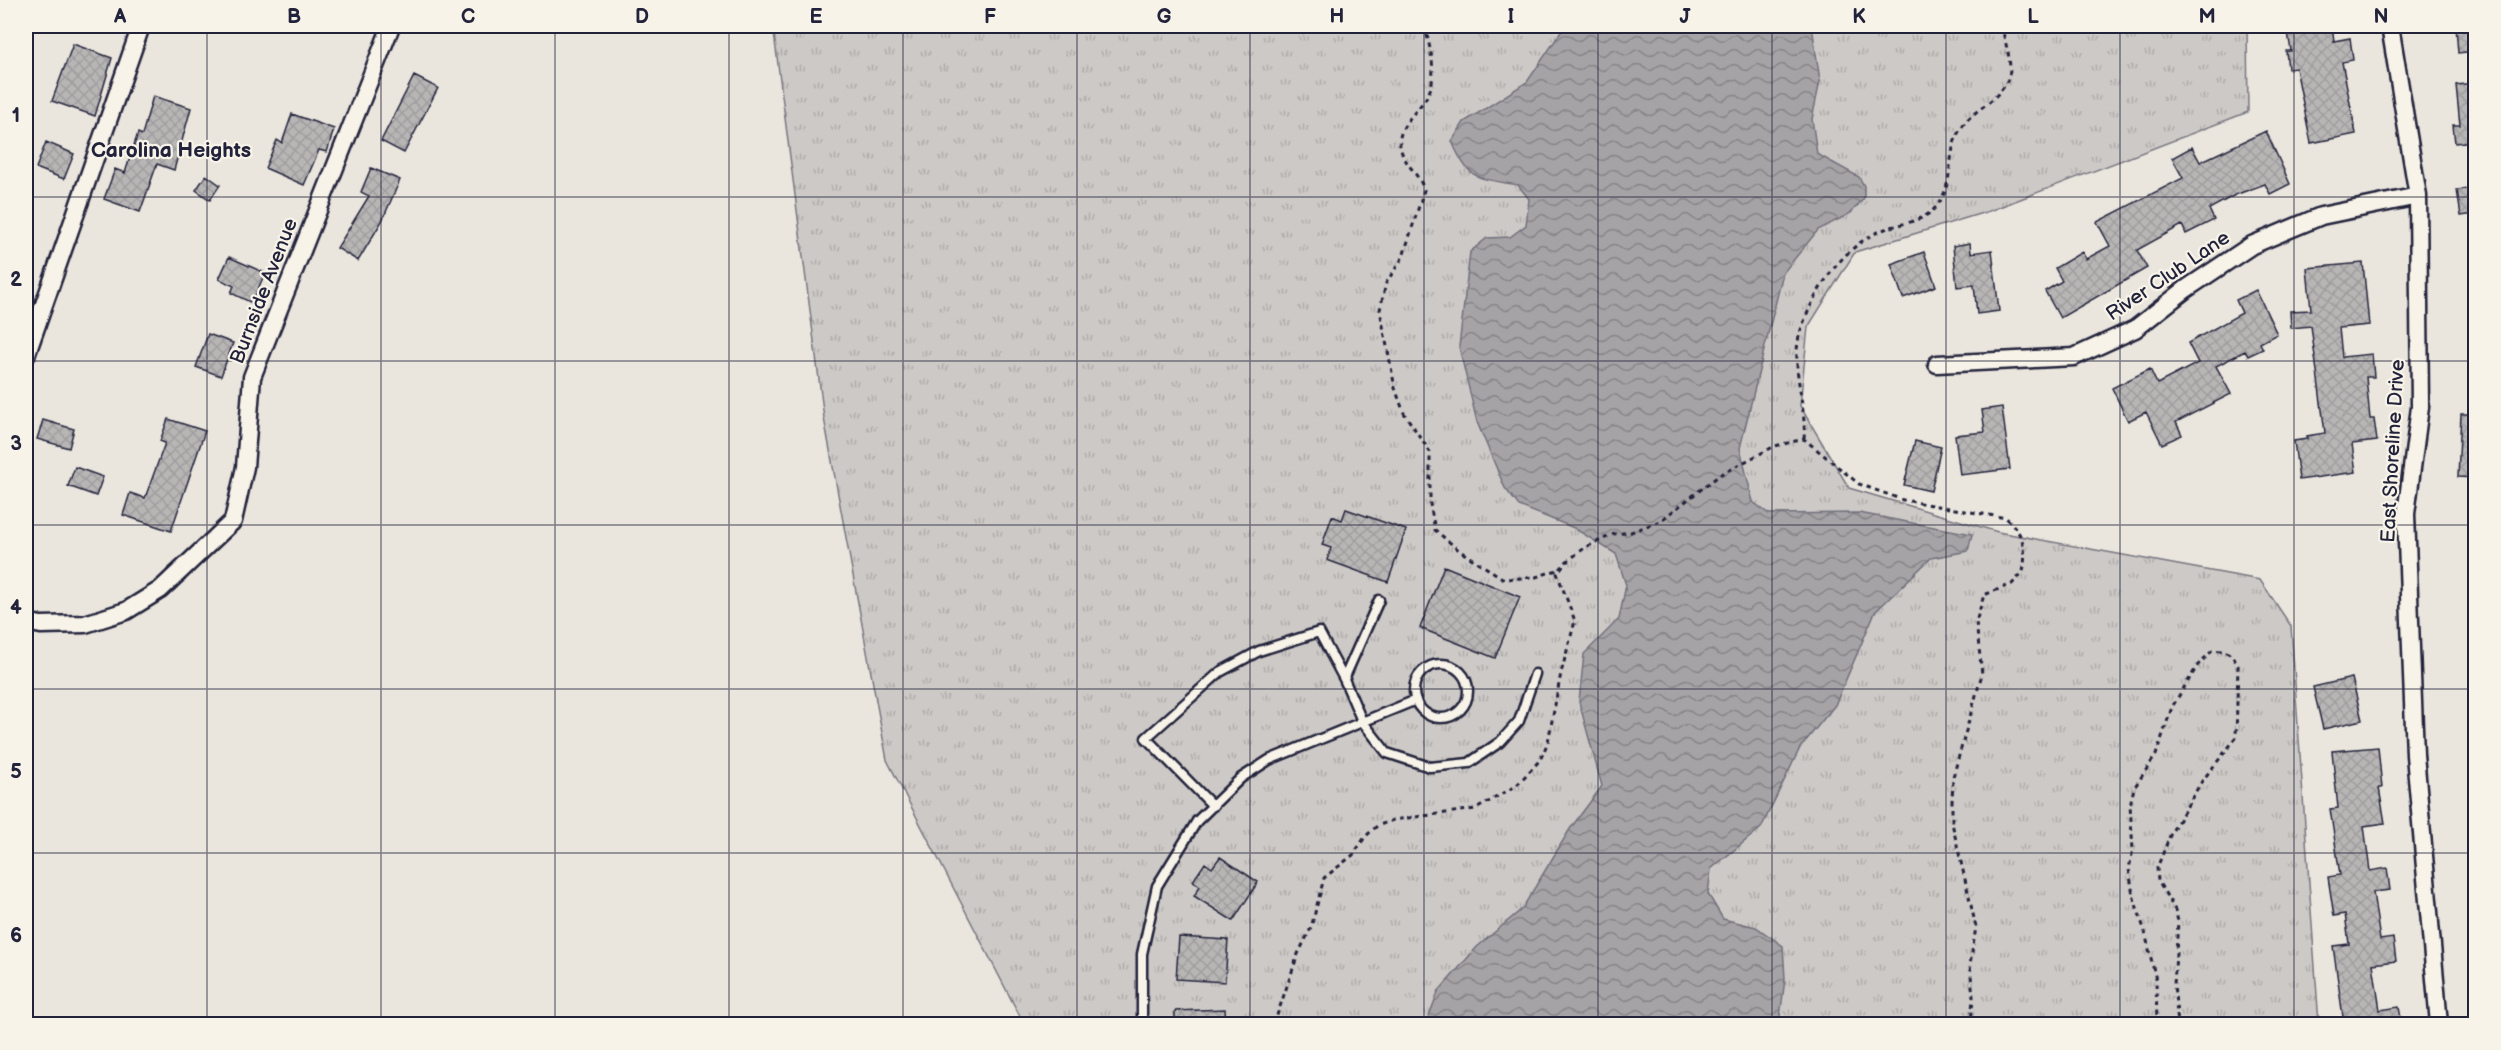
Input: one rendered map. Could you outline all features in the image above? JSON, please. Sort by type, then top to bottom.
[{"type":"street","points":[[26,356],[141,26]]},
{"type":"street","name":"Burnside Avenue","points":[[26,622],[63,626],[85,624],[126,610],[160,590],[233,521],[245,467],[252,377],[391,26]]},
{"type":"street","name":"East Shoreline Drive","points":[[2390,26],[2392,50],[2418,196],[2420,407],[2406,514],[2415,755],[2439,1024]]},
{"type":"street","name":"River Club Lane","points":[[1937,364],[2074,357],[2135,329],[2186,289],[2252,245],[2321,216],[2418,196]]},
{"type":"lane","points":[[1344,679],[1379,600]]},
{"type":"lane","points":[[1213,806],[1146,738],[1220,672],[1259,651],[1319,632],[1344,679],[1362,721],[1387,753],[1430,767],[1469,762],[1500,742],[1519,721],[1535,674]]},
{"type":"lane","points":[[1435,665],[1453,666],[1465,679],[1467,696],[1464,704],[1452,716],[1435,717],[1420,708],[1416,700],[1416,682],[1426,668],[1435,665]]},
{"type":"lane","points":[[1142,1024],[1142,954],[1157,886],[1197,821],[1241,778],[1269,760],[1416,700]]},
{"type":"path","points":[[1425,26],[1433,70],[1430,91],[1401,131],[1401,150],[1422,182],[1424,190],[1403,257],[1386,284],[1380,310],[1395,388],[1404,413],[1430,452],[1430,504],[1435,530],[1460,551],[1504,579],[1536,577],[1559,570],[1586,547],[1614,534],[1631,532],[1660,521],[1721,474],[1775,446],[1804,439]]},
{"type":"path","points":[[1971,1024],[1973,997],[1970,965],[1976,927],[1953,823],[1953,777],[1982,674],[1976,622],[1978,609],[1984,596],[2012,584],[2023,572],[2024,542],[2018,528],[2006,518],[1903,500],[1859,484],[1804,439],[1796,359],[1801,328],[1837,264],[1855,247],[1883,230],[1925,217],[1935,209],[1947,190],[1955,139],[1962,126],[1998,94],[2008,80],[2011,69],[2002,26]]},
{"type":"path","points":[[1274,1024],[1298,954],[1311,928],[1324,878],[1353,855],[1365,837],[1377,826],[1420,814],[1476,808],[1516,786],[1540,760],[1548,742],[1561,674],[1575,621],[1557,573],[1559,570]]},
{"type":"path","points":[[2157,1024],[2156,980],[2145,932],[2133,895],[2129,869],[2133,849],[2130,805],[2134,788],[2156,755],[2172,707],[2205,658],[2212,651],[2224,650],[2233,655],[2238,666],[2236,738],[2202,781],[2171,833],[2157,868],[2158,882],[2175,910],[2178,921],[2174,985],[2178,1024]]},
{"type":"green space","points":[[773,26],[2247,26],[2248,112],[1989,211],[1855,252],[1808,327],[1800,406],[1849,488],[1998,532],[2260,580],[2291,626],[2319,1024],[1024,1024],[887,760],[824,418]]},
{"type":"water","points":[[1565,26],[1812,26],[1820,81],[1812,119],[1817,154],[1859,177],[1864,186],[1864,198],[1851,213],[1818,230],[1783,273],[1740,448],[1753,502],[1769,514],[1859,513],[1972,534],[1968,551],[1931,558],[1875,612],[1835,705],[1800,748],[1761,828],[1711,869],[1708,894],[1723,919],[1756,927],[1783,946],[1785,979],[1779,1024],[1426,1024],[1438,992],[1477,947],[1522,909],[1570,829],[1602,786],[1579,702],[1584,654],[1619,619],[1626,585],[1616,554],[1574,528],[1519,506],[1505,488],[1477,422],[1459,347],[1470,252],[1487,238],[1510,237],[1526,225],[1529,199],[1518,185],[1484,179],[1469,171],[1452,141],[1464,122],[1527,82]]},
{"type":"building","points":[[2287,26],[2332,26],[2334,41],[2350,38],[2353,60],[2342,62],[2356,134],[2311,143],[2296,68],[2288,69],[2286,51],[2291,51]]},
{"type":"building","points":[[2456,26],[2475,26],[2475,51],[2458,53]]},
{"type":"building","points":[[73,44],[112,58],[95,116],[52,101]]},
{"type":"building","points":[[414,76],[438,88],[404,153],[381,141]]},
{"type":"building","points":[[2475,83],[2475,141],[2455,143],[2453,125],[2460,125],[2456,85]]},
{"type":"building","points":[[153,96],[191,108],[174,170],[157,164],[140,212],[104,199],[115,169],[125,173],[138,133],[142,135]]},
{"type":"building","points":[[292,114],[334,129],[327,152],[319,150],[304,185],[265,168],[277,140],[282,143]]},
{"type":"building","points":[[2266,131],[2290,184],[2270,194],[2265,184],[2235,195],[2209,209],[2214,220],[2186,234],[2182,225],[2137,250],[2147,268],[2060,318],[2045,291],[2062,281],[2055,268],[2082,252],[2086,259],[2110,246],[2097,222],[2183,178],[2172,158],[2192,147],[2200,162]]},
{"type":"building","points":[[46,142],[74,154],[64,179],[36,168]]},
{"type":"building","points":[[371,168],[400,180],[382,221],[358,261],[337,248],[369,196],[361,192]]},
{"type":"building","points":[[206,175],[220,185],[210,200],[196,190]]},
{"type":"building","points":[[2475,188],[2475,214],[2461,216],[2457,190]]},
{"type":"building","points":[[1970,243],[1971,253],[1992,250],[1999,311],[1977,314],[1974,285],[1957,287],[1953,246]]},
{"type":"building","points":[[1924,252],[1936,286],[1903,298],[1891,264]]},
{"type":"building","points":[[229,257],[265,273],[252,303],[231,293],[234,286],[219,279]]},
{"type":"building","points":[[2363,263],[2369,325],[2339,328],[2342,357],[2372,354],[2374,377],[2366,377],[2370,419],[2374,419],[2377,441],[2352,444],[2356,472],[2299,480],[2294,441],[2325,433],[2311,326],[2291,328],[2290,311],[2311,310],[2307,268]]},
{"type":"building","points":[[2256,290],[2277,334],[2260,343],[2263,349],[2248,356],[2245,351],[2216,366],[2231,394],[2176,422],[2182,435],[2162,444],[2146,412],[2128,421],[2112,388],[2150,369],[2157,384],[2198,363],[2188,343],[2242,313],[2236,300]]},
{"type":"building","points":[[208,334],[233,343],[221,376],[196,367]]},
{"type":"building","points":[[2002,407],[2010,469],[1960,475],[1955,435],[1985,432],[1982,410]]},
{"type":"building","points":[[2461,414],[2475,414],[2475,478],[2458,477]]},
{"type":"building","points":[[168,419],[205,431],[171,531],[123,515],[130,493],[145,498],[165,443],[160,441]]},
{"type":"building","points":[[43,420],[74,429],[69,448],[37,439]]},
{"type":"building","points":[[1915,441],[1941,447],[1931,491],[1904,485]]},
{"type":"building","points":[[75,467],[103,477],[96,496],[68,486]]},
{"type":"building","points":[[1346,509],[1406,530],[1388,582],[1327,560],[1331,548],[1322,545],[1332,516],[1342,520]]},
{"type":"building","points":[[1444,566],[1520,597],[1495,658],[1420,628]]},
{"type":"building","points":[[2352,678],[2362,720],[2323,729],[2313,687]]},
{"type":"building","points":[[2378,747],[2382,788],[2379,788],[2385,823],[2364,826],[2370,871],[2387,868],[2390,890],[2373,892],[2380,940],[2393,938],[2396,961],[2373,964],[2380,1010],[2399,1007],[2402,1024],[2344,1024],[2333,946],[2349,944],[2345,914],[2334,916],[2328,877],[2340,875],[2330,809],[2338,808],[2332,751]]},
{"type":"building","points":[[1220,857],[1258,882],[1233,921],[1194,896],[1200,886],[1193,881],[1205,863],[1212,868]]},
{"type":"building","points":[[1179,937],[1228,940],[1225,982],[1176,979]]},
{"type":"building","points":[[1225,1009],[1226,1024],[1175,1024],[1175,1011]]},
{"type":"district","name":"Carolina Heights","points":[[171,150]]}]
